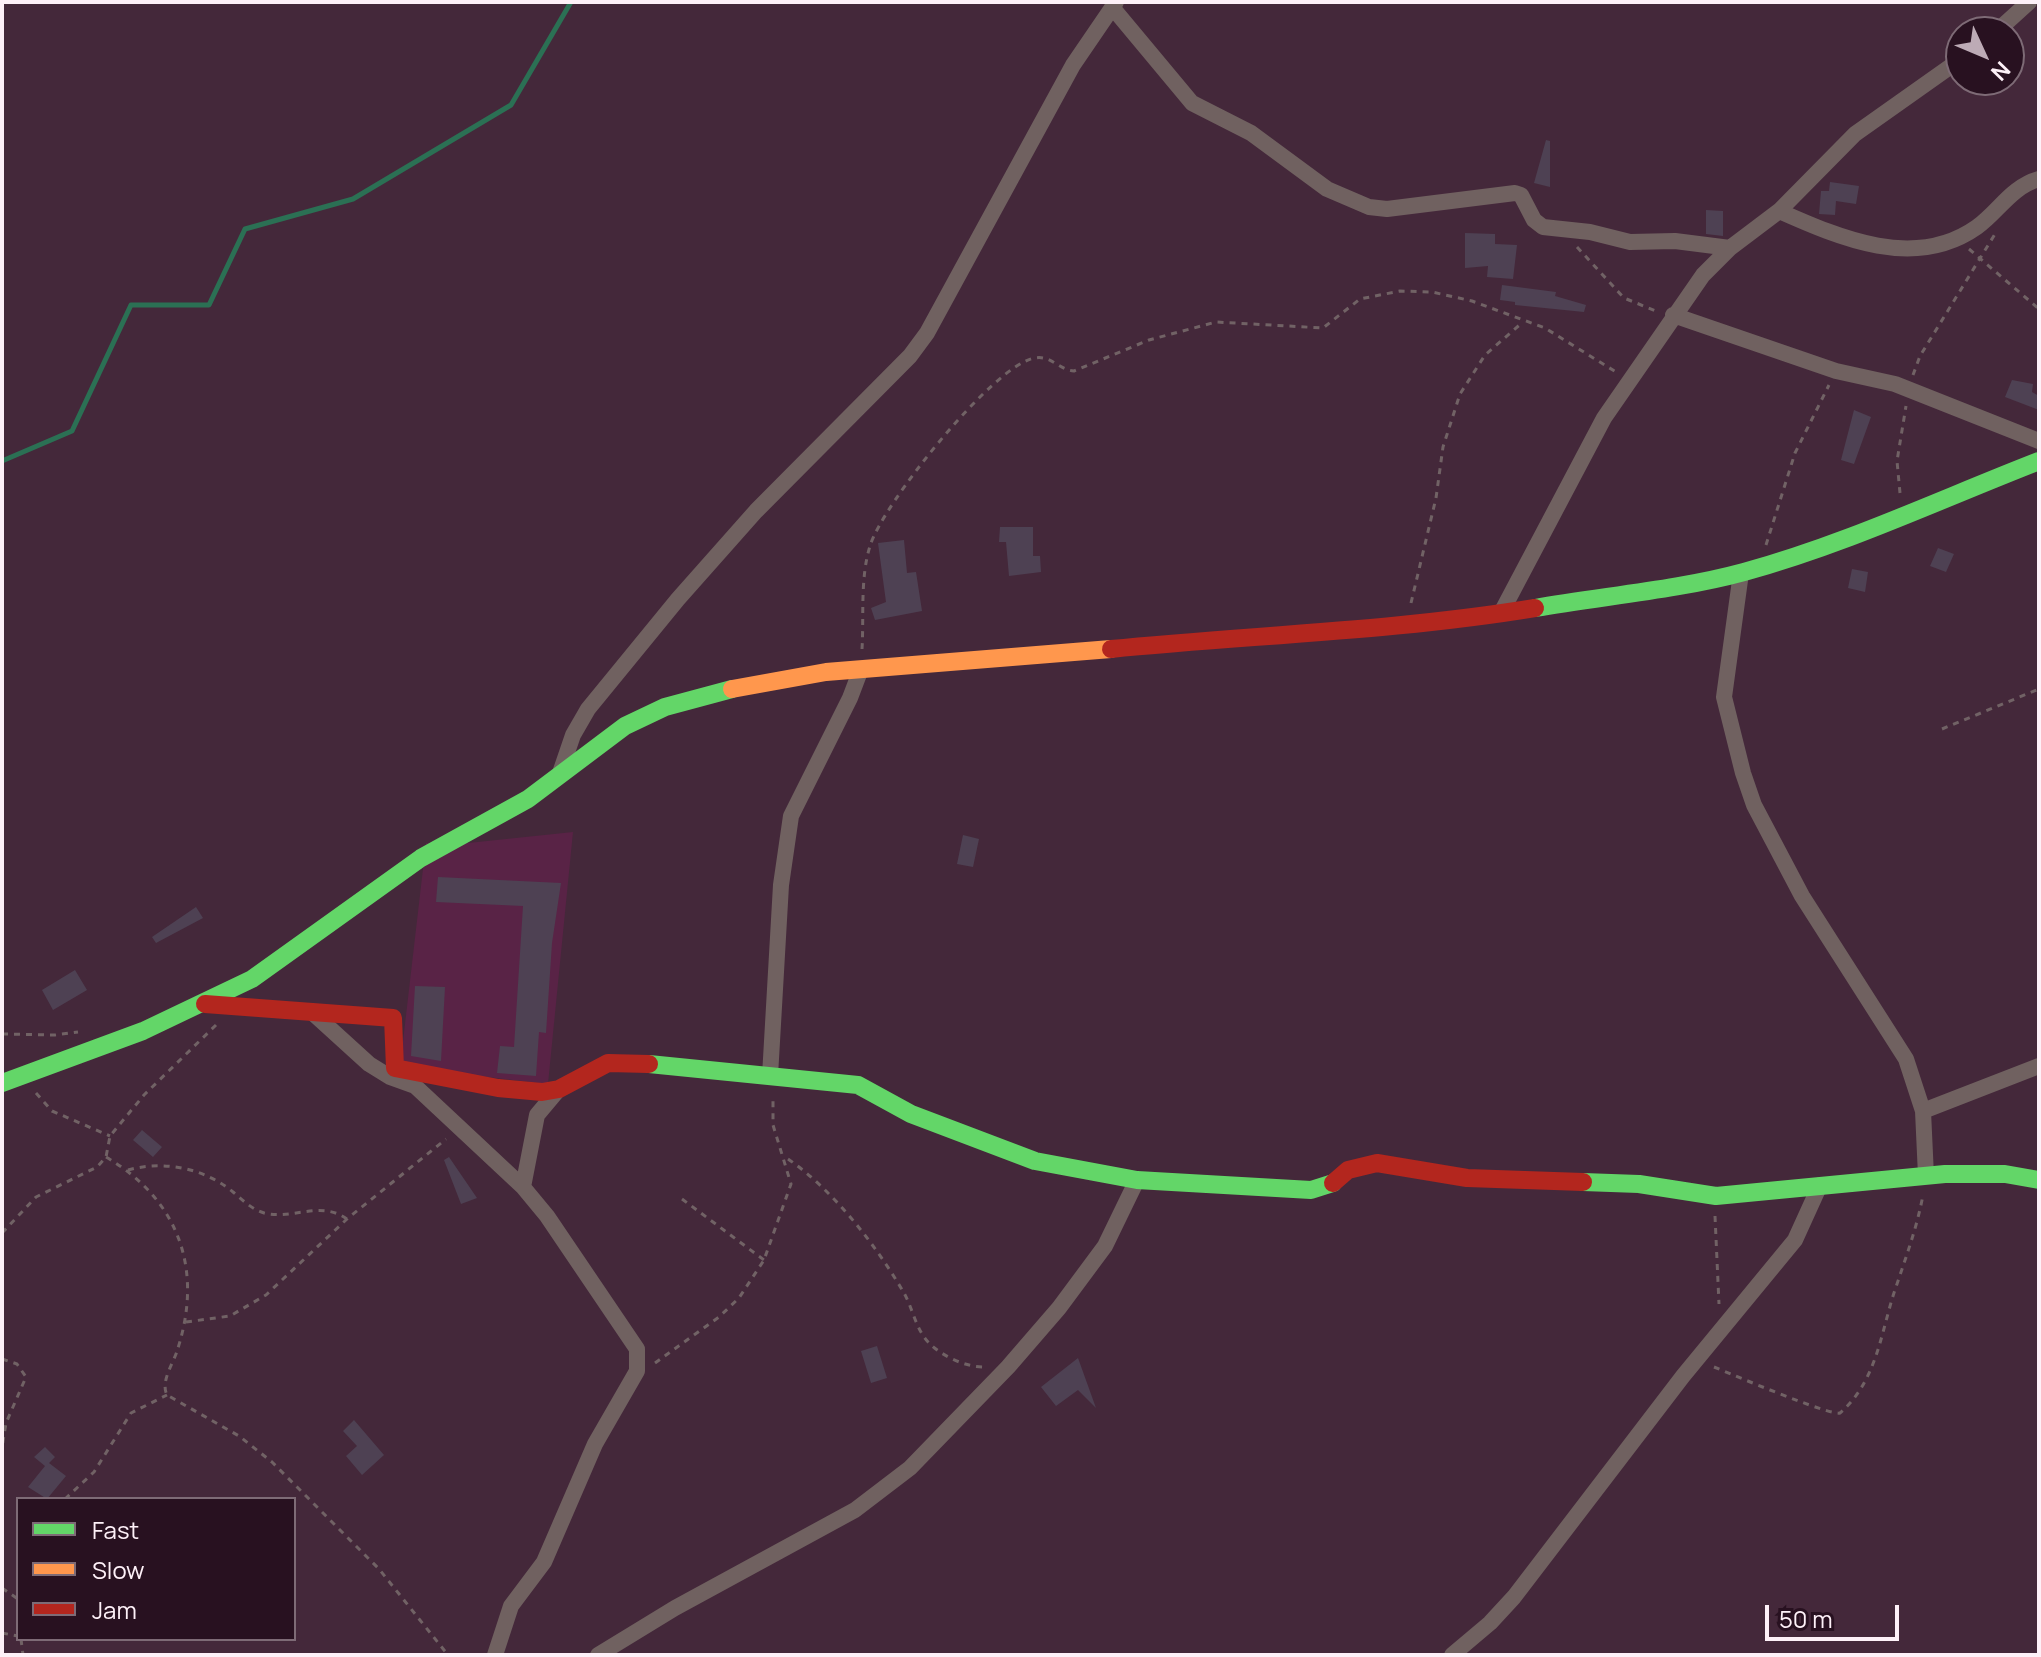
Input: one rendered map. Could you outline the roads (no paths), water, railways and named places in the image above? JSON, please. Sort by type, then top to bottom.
[{"type":"street","points":[[2014,16],[2029,2]]},
{"type":"street","points":[[557,779],[573,735],[613,677],[737,532],[910,356],[927,333],[1073,65],[1114,4],[1192,103],[1251,133],[1327,189],[1369,207],[1387,209],[1515,193],[1521,195],[1537,223],[1552,227],[1630,242],[1675,241],[1730,248]]},
{"type":"street","points":[[1501,613],[1567,495],[1593,438],[1673,315],[1703,275],[1730,248],[1779,211],[1855,134],[1945,70]]},
{"type":"street","points":[[1779,211],[1845,238],[1895,248],[1924,248],[1956,239],[1981,224],[2013,192],[2039,179]]},
{"type":"street","points":[[1673,315],[1836,371],[1911,390],[2039,441]]},
{"type":"street","points":[[2,1083],[83,1055],[205,1004],[274,964],[421,858],[557,779],[625,726],[665,707],[783,679],[861,669],[1015,659],[1272,633],[1406,624],[1501,613],[1741,573],[1849,540],[1905,513],[2039,461]]},
{"type":"street","points":[[1741,573],[1724,697],[1747,784],[1754,805],[1802,896],[1906,1059],[1923,1111],[1926,1176]]},
{"type":"street","points":[[770,1076],[781,885],[791,816],[850,698],[861,669]]},
{"type":"street","points":[[205,1004],[393,1018],[395,1068],[498,1088],[542,1092],[559,1089],[608,1063],[685,1065],[858,1085],[911,1114],[1005,1152],[1137,1180],[1311,1190],[1335,1182],[1348,1170],[1377,1163],[1467,1178],[1639,1184],[1716,1196],[1926,1176],[2005,1174],[2039,1180]]},
{"type":"street","points":[[313,1013],[369,1064],[390,1077],[415,1086],[523,1187],[637,1349],[637,1371],[595,1444],[544,1562],[511,1606],[495,1655]]},
{"type":"street","points":[[1923,1111],[2039,1066]]},
{"type":"street","points":[[523,1187],[537,1115],[559,1089]]},
{"type":"street","points":[[598,1655],[675,1608],[855,1510],[920,1458],[1008,1367],[1059,1308],[1105,1246],[1137,1180]]},
{"type":"street","points":[[1452,1655],[1490,1623],[1514,1597],[1699,1358],[1795,1240],[1820,1185]]},
{"type":"waterway","points":[[2,461],[72,431],[131,305],[209,305],[245,229],[353,199],[511,105],[571,2]]}]
